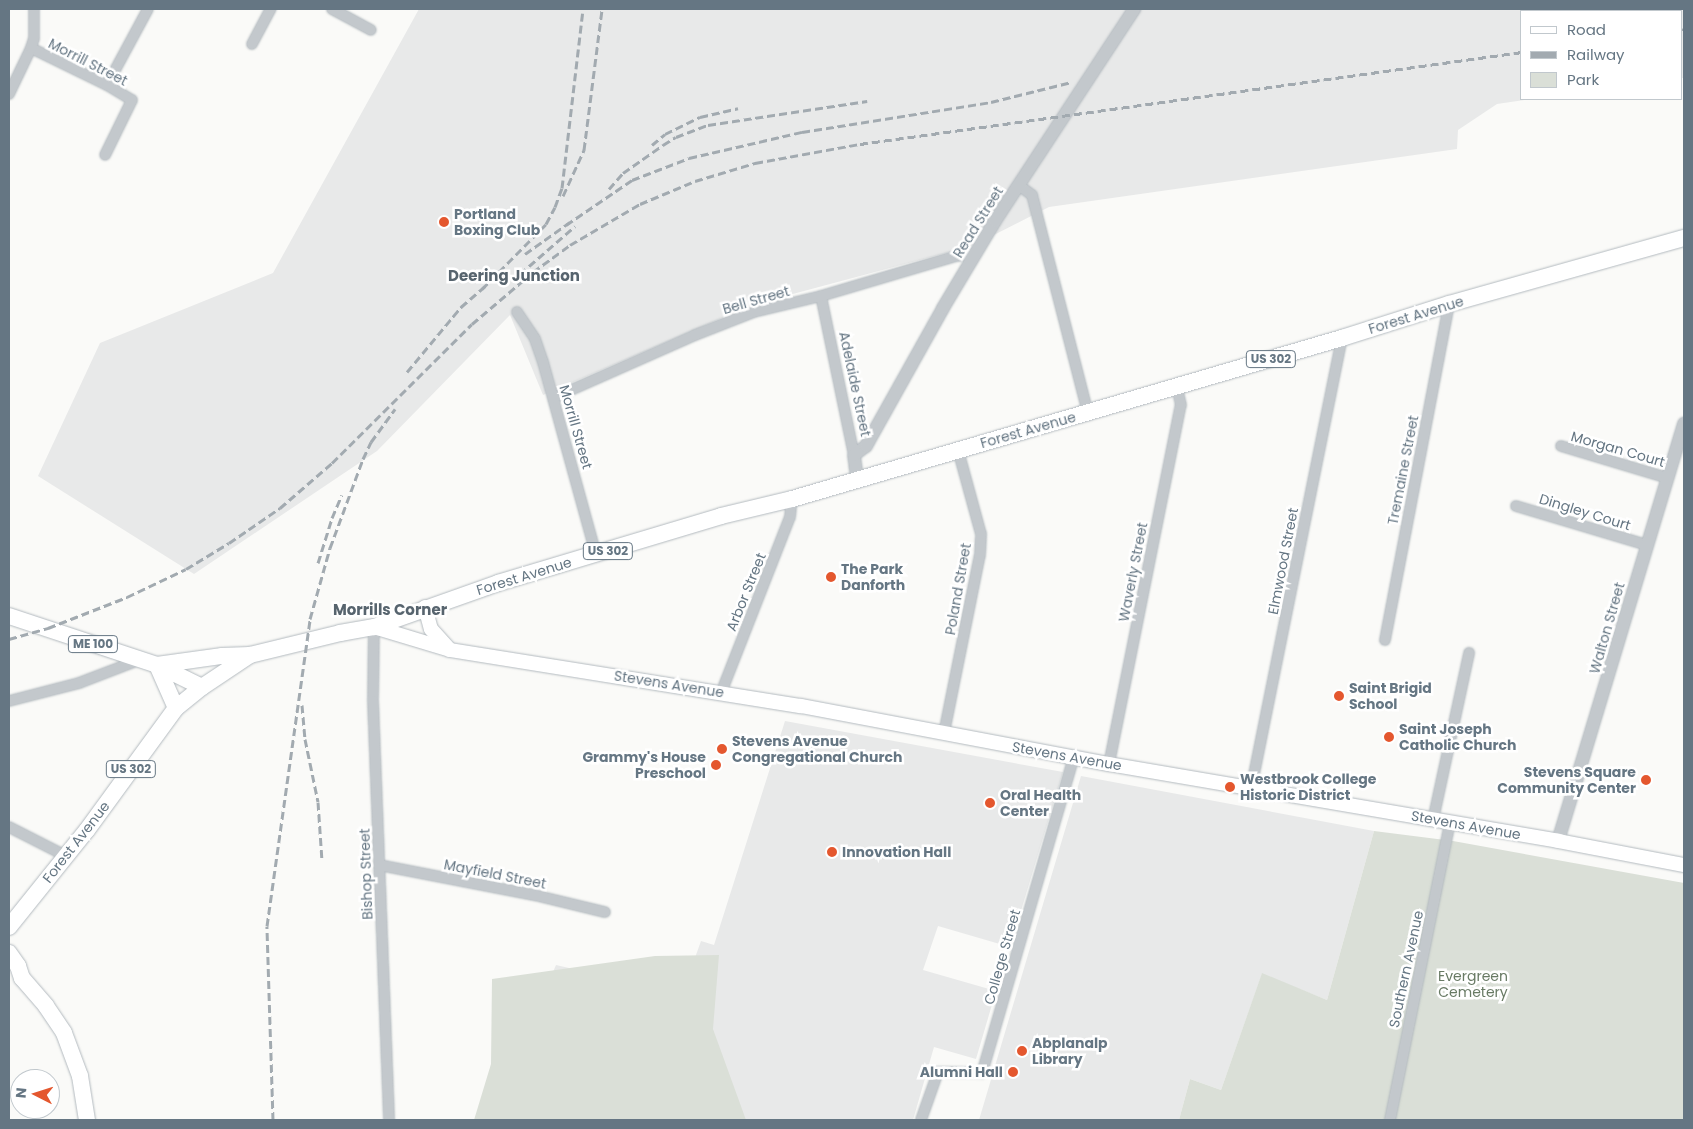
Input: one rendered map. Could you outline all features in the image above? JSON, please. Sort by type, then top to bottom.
[{"type":"main road","name":"Forest Avenue","points":[[374,627],[425,607],[720,516],[792,499],[1342,338],[1448,304],[1684,238]]},
{"type":"main road","points":[[425,607],[431,629],[450,650]]},
{"type":"main road","name":"ME 100","points":[[9,616],[157,665],[202,687]]},
{"type":"main road","name":"Stevens Avenue","points":[[374,627],[450,650],[721,693],[1109,764],[1558,841],[1684,865]]},
{"type":"main road","name":"US 302","points":[[250,655],[315,638],[374,627]]},
{"type":"main road","name":"Forest Avenue","points":[[9,927],[66,856],[176,708],[202,687],[250,655]]},
{"type":"main road","points":[[176,708],[157,665],[222,656],[250,655]]},
{"type":"main road","points":[[9,953],[18,966],[15,974],[46,1006],[64,1034],[80,1076],[87,1120]]},
{"type":"street","points":[[9,94],[34,38],[34,9]]},
{"type":"street","points":[[107,85],[148,9]]},
{"type":"street","points":[[252,44],[271,9]]},
{"type":"street","points":[[332,9],[371,30]]},
{"type":"street","name":"Read Street","points":[[854,455],[866,446],[976,254],[1134,9]]},
{"type":"street","name":"Morrill Street","points":[[31,48],[107,85],[132,100],[105,155]]},
{"type":"street","points":[[1020,186],[1032,195],[1088,412]]},
{"type":"street","name":"Bell Street","points":[[553,398],[730,320],[754,312],[821,296],[956,256],[976,254]]},
{"type":"street","name":"Adelaide Street","points":[[821,296],[854,455],[857,479]]},
{"type":"street","name":"Tremaine Street","points":[[1385,640],[1448,304]]},
{"type":"street","name":"Morrill Street","points":[[517,312],[535,339],[596,554]]},
{"type":"street","name":"Elmwood Street","points":[[1251,789],[1342,338]]},
{"type":"street","name":"Waverly Street","points":[[1109,764],[1181,405],[1177,387]]},
{"type":"street","name":"Walton Street","points":[[1558,841],[1684,424]]},
{"type":"street","name":"Morgan Court","points":[[1561,446],[1668,478]]},
{"type":"street","name":"Poland Street","points":[[944,733],[978,563],[981,534],[958,450]]},
{"type":"street","name":"Arbor Street","points":[[721,693],[790,517],[792,499]]},
{"type":"street","name":"Dingley Court","points":[[1516,506],[1646,545]]},
{"type":"street","name":"Bishop Street","points":[[374,627],[373,702],[389,1120]]},
{"type":"street","points":[[1433,820],[1469,653]]},
{"type":"street","points":[[9,702],[79,683],[139,660]]},
{"type":"street","name":"College Street","points":[[921,1120],[938,1072],[982,1073],[1074,757]]},
{"type":"street","name":"Southern Avenue","points":[[1390,1120],[1450,823]]},
{"type":"street","points":[[9,827],[66,856]]},
{"type":"street","name":"Mayfield Street","points":[[379,865],[534,895],[605,912]]},
{"type":"shaded area","points":[[419,9],[1684,9],[1684,78],[1683,10],[1520,10],[1520,100],[1525,100],[1497,104],[1458,130],[1457,149],[1049,207],[972,246],[752,305],[543,395],[510,315],[377,451],[194,574],[38,476],[100,343],[273,273]]},
{"type":"shaded area","points":[[785,721],[1063,772],[1010,947],[938,926],[923,970],[996,991],[976,1059],[934,1047],[913,1120],[540,1120],[553,972],[556,965],[682,994],[701,941],[714,945]]},
{"type":"shaded area","points":[[1081,776],[1374,831],[1327,1000],[1262,974],[1221,1090],[1190,1079],[1179,1120],[979,1120]]},
{"type":"green space","name":"Evergreen Cemetery","points":[[1374,831],[1453,841],[1684,883],[1684,1120],[1179,1120],[1190,1079],[1221,1090],[1262,973],[1327,1000]]},
{"type":"green space","points":[[719,955],[713,1029],[746,1120],[474,1120],[491,1064],[492,979],[655,956]]},
{"type":"railway","points":[[482,289],[546,224],[562,188],[583,9]]},
{"type":"railway","points":[[563,196],[584,150],[602,9]]},
{"type":"railway","points":[[9,639],[48,628],[127,597],[186,569],[229,543],[280,508],[332,463],[472,324],[533,272],[570,245],[640,204],[695,181],[755,163],[860,144],[1520,52]]},
{"type":"railway","points":[[566,225],[632,180],[689,158],[802,132],[991,102],[1072,82]]},
{"type":"railway","points":[[609,189],[623,173],[663,145],[676,137],[708,125],[867,101]]},
{"type":"railway","points":[[652,145],[665,134],[700,117],[738,108]]},
{"type":"railway","points":[[525,254],[570,222]]},
{"type":"railway","points":[[520,274],[575,226]]},
{"type":"railway","points":[[407,372],[461,307],[486,285]]},
{"type":"railway","points":[[273,1120],[267,926],[310,619],[330,548],[363,459],[371,442],[395,409]]},
{"type":"railway","points":[[318,563],[332,518],[342,495]]},
{"type":"railway","points":[[302,705],[305,739],[318,802],[322,860]]},
{"type":"place","name":"Portland Boxing Club","points":[[444,222]]},
{"type":"place","name":"The Park Danforth","points":[[831,577]]},
{"type":"place","name":"Saint Brigid School","points":[[1339,696]]},
{"type":"place","name":"Saint Joseph Catholic Church","points":[[1389,737]]},
{"type":"place","name":"Stevens Avenue Congregational Church","points":[[722,749]]},
{"type":"place","name":"Grammy's House Preschool","points":[[716,765]]},
{"type":"place","name":"Stevens Square Community Center","points":[[1646,780]]},
{"type":"place","name":"Westbrook College Historic District","points":[[1230,787]]},
{"type":"place","name":"Oral Health Center","points":[[990,803]]},
{"type":"place","name":"Innovation Hall","points":[[832,852]]},
{"type":"place","name":"Abplanalp Library","points":[[1022,1051]]},
{"type":"place","name":"Alumni Hall","points":[[1013,1072]]},
{"type":"district","name":"Deering Junction","points":[[514,276]]},
{"type":"district","name":"Morrills Corner","points":[[390,610]]}]
